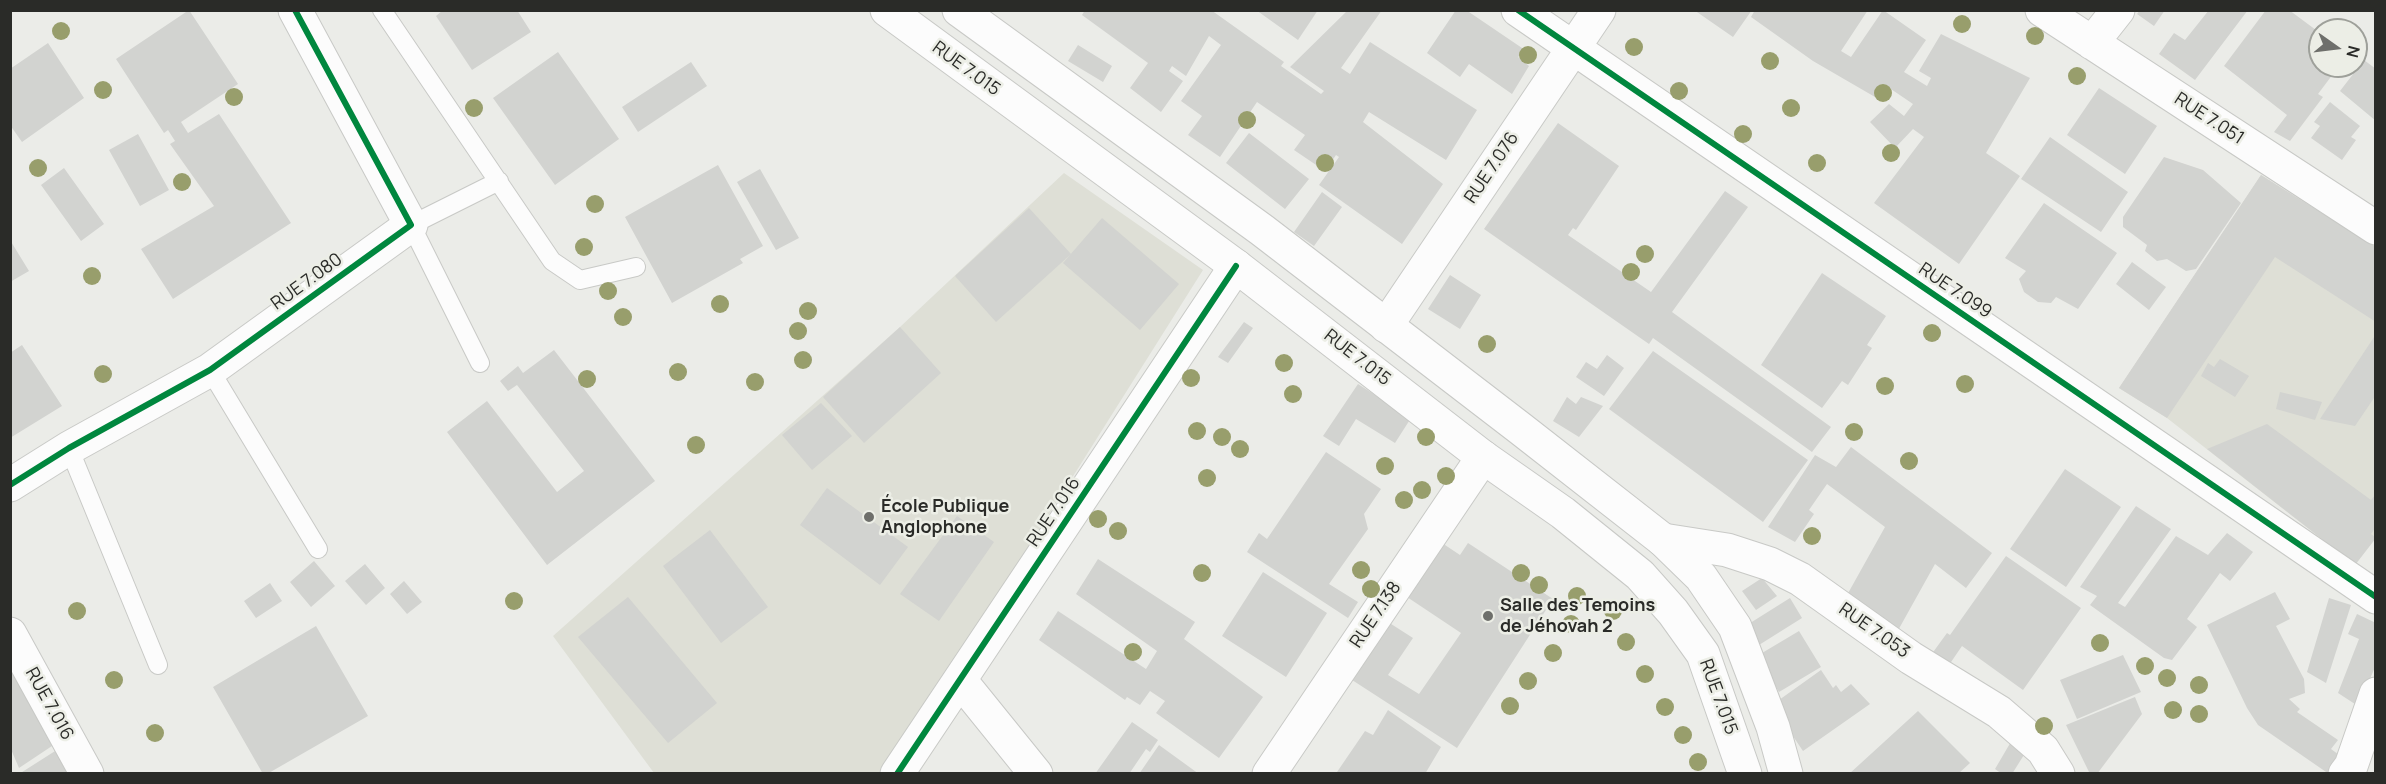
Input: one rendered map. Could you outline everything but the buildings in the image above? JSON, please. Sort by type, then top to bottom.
[{"type":"street","points":[[295,10],[411,225]]},
{"type":"street","name":"RUE 7.015","points":[[887,10],[1236,266],[1483,457],[1563,513],[1641,575],[1674,612],[1703,654],[1745,774]]},
{"type":"street","points":[[959,10],[1262,230],[1663,540],[1701,577],[1735,627],[1773,727],[1786,774]]},
{"type":"street","name":"RUE 7.099","points":[[1518,10],[2376,597]]},
{"type":"street","name":"RUE 7.076","points":[[1386,326],[1599,10]]},
{"type":"street","name":"RUE 7.051","points":[[2042,10],[2376,228]]},
{"type":"street","points":[[2092,43],[2118,10]]},
{"type":"street","name":"RUE 7.080","points":[[10,485],[69,447],[210,370],[411,225]]},
{"type":"street","name":"RUE 7.016","points":[[897,774],[1236,266]]},
{"type":"street","name":"RUE 7.138","points":[[1269,774],[1483,457]]},
{"type":"street","name":"RUE 7.053","points":[[1663,540],[1727,550],[1770,564],[1800,579],[1911,658],[1999,712],[2043,750],[2058,774]]},
{"type":"street","name":"RUE 7.016","points":[[10,634],[87,774]]},
{"type":"street","points":[[960,680],[1036,774]]},
{"type":"street","points":[[2345,774],[2351,766],[2376,694]]},
{"type":"lane","points":[[382,10],[552,261],[580,280],[636,267]]},
{"type":"lane","points":[[480,363],[411,225],[499,181]]},
{"type":"lane","points":[[210,370],[318,549]]},
{"type":"lane","points":[[69,447],[159,664]]},
{"type":"shaded area","name":"École Publique Anglophone","points":[[1064,173],[1203,270],[886,773],[654,773],[553,636],[900,327]]},
{"type":"shaded area","points":[[2261,175],[2375,247],[2375,538],[2355,565],[2167,418],[2119,388]]},
{"type":"cycle path","points":[[10,485],[69,448],[210,370],[411,225],[295,10]]},
{"type":"cycle path","points":[[1518,10],[2376,597]]},
{"type":"cycle path","points":[[897,774],[1236,266]]},
{"type":"place","name":"École Publique Anglophone","points":[[869,517]]},
{"type":"place","name":"Salle des Temoins de Jéhovah 2","points":[[1488,616]]}]
